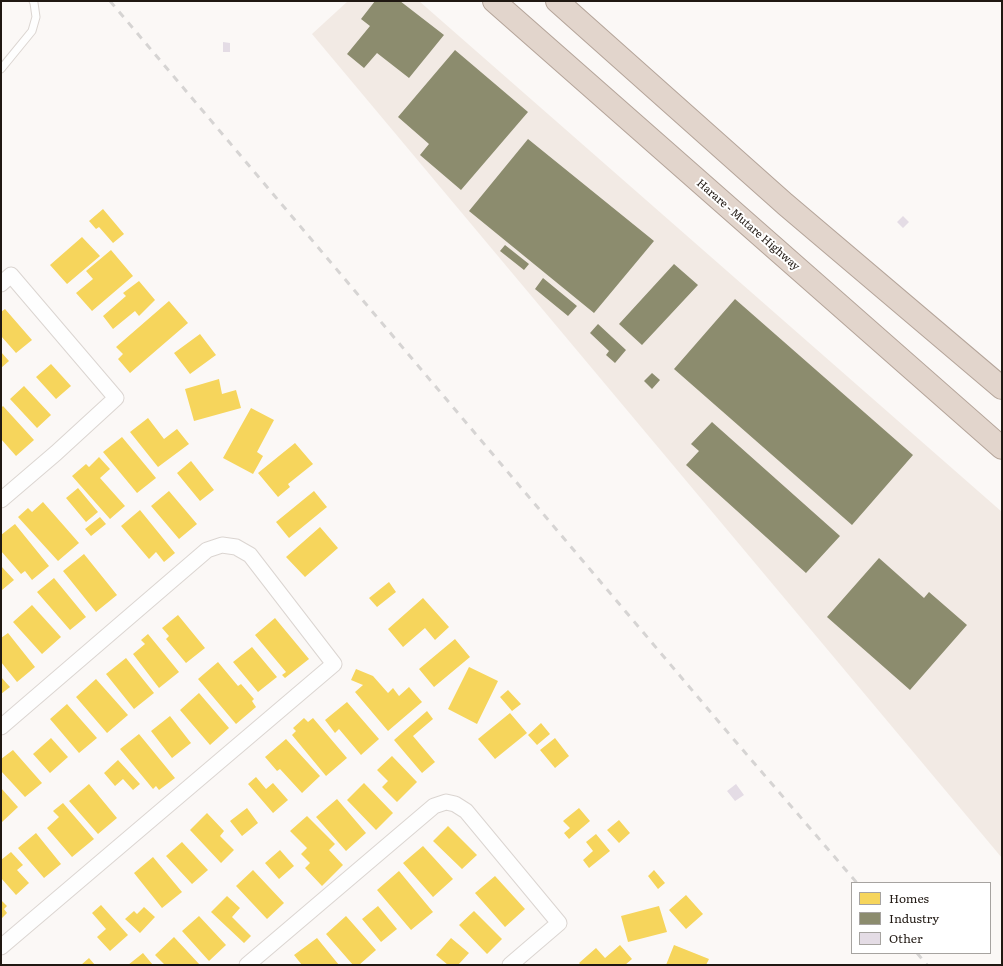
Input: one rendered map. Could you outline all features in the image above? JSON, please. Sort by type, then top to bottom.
[{"type":"highway","name":"Harare - Mutare Highway","points":[[494,1],[1002,448]]},
{"type":"highway","points":[[557,1],[785,204],[1002,388]]},
{"type":"street","points":[[1,284],[11,275],[116,398],[56,453],[1,500]]},
{"type":"street","points":[[1,727],[207,550],[222,545],[236,547],[250,556],[334,664],[1,948]]},
{"type":"street","points":[[247,965],[434,806],[446,802],[455,804],[466,812],[560,923],[510,965]]},
{"type":"lane","points":[[1,69],[32,31],[36,17],[33,1]]},
{"type":"shaded area","points":[[348,1],[419,1],[1002,512],[1002,858],[312,34]]},
{"type":"building: Homes","points":[[103,209],[124,234],[113,243],[99,227],[96,229],[89,221]]},
{"type":"building: Homes","points":[[82,237],[100,256],[67,284],[50,265]]},
{"type":"building: Homes","points":[[111,250],[133,276],[92,311],[76,293],[93,279],[86,271]]},
{"type":"building: Homes","points":[[139,281],[155,300],[139,316],[135,311],[113,329],[103,316],[126,296],[123,293]]},
{"type":"building: Homes","points":[[169,301],[188,323],[130,373],[118,359],[123,354],[116,347]]},
{"type":"building: Homes","points":[[5,309],[32,340],[16,353],[1,336],[1,312]]},
{"type":"building: Homes","points":[[200,334],[216,355],[190,374],[174,353]]},
{"type":"building: Homes","points":[[1,352],[9,361],[1,368]]},
{"type":"building: Homes","points":[[51,364],[71,386],[56,399],[36,377]]},
{"type":"building: Homes","points":[[219,379],[222,394],[236,390],[241,408],[194,421],[185,389]]},
{"type":"building: Homes","points":[[24,386],[51,415],[37,428],[10,399]]},
{"type":"building: Homes","points":[[3,406],[34,440],[16,456],[1,439],[1,408]]},
{"type":"building: Homes","points":[[251,408],[274,420],[257,452],[263,456],[253,474],[223,458]]},
{"type":"building: Homes","points":[[148,418],[164,439],[177,429],[189,444],[158,467],[130,432]]},
{"type":"building: Homes","points":[[122,437],[156,478],[137,493],[103,452]]},
{"type":"building: Homes","points":[[295,443],[313,464],[288,484],[290,487],[278,497],[258,473]]},
{"type":"building: Homes","points":[[99,457],[110,469],[100,478],[125,506],[110,519],[72,476],[86,464],[89,467]]},
{"type":"building: Homes","points":[[191,461],[214,490],[200,501],[177,473]]},
{"type":"building: Homes","points":[[78,488],[98,512],[86,522],[66,498]]},
{"type":"building: Homes","points":[[169,491],[197,524],[179,539],[151,506]]},
{"type":"building: Homes","points":[[314,491],[327,507],[289,538],[276,522]]},
{"type":"building: Homes","points":[[43,502],[79,543],[58,561],[18,517],[28,508],[32,512]]},
{"type":"building: Homes","points":[[140,510],[175,553],[164,562],[156,552],[149,559],[121,526]]},
{"type":"building: Homes","points":[[100,517],[106,524],[91,536],[85,529]]},
{"type":"building: Homes","points":[[15,524],[49,566],[32,580],[25,571],[21,574],[1,551],[1,535]]},
{"type":"building: Homes","points":[[320,527],[338,548],[305,577],[286,557]]},
{"type":"building: Homes","points":[[84,554],[117,595],[96,612],[63,571]]},
{"type":"building: Homes","points":[[1,566],[14,580],[2,590],[1,588]]},
{"type":"building: Homes","points":[[54,578],[86,617],[70,630],[37,592]]},
{"type":"building: Homes","points":[[389,582],[396,592],[377,607],[369,598]]},
{"type":"building: Homes","points":[[423,598],[449,627],[435,640],[425,628],[403,647],[388,629]]},
{"type":"building: Homes","points":[[32,605],[61,637],[42,654],[13,622]]},
{"type":"building: Homes","points":[[178,615],[205,648],[186,663],[166,639],[169,636],[162,628]]},
{"type":"building: Homes","points":[[275,618],[309,659],[285,678],[282,675],[286,672],[255,635]]},
{"type":"building: Homes","points":[[8,633],[35,667],[17,682],[1,662],[1,638]]},
{"type":"building: Homes","points":[[148,634],[179,672],[159,688],[133,654],[145,644],[141,640]]},
{"type":"building: Homes","points":[[455,639],[470,657],[434,687],[419,669]]},
{"type":"building: Homes","points":[[252,647],[277,677],[258,692],[233,662]]},
{"type":"building: Homes","points":[[126,658],[154,693],[134,709],[106,674]]},
{"type":"building: Homes","points":[[218,662],[238,686],[241,684],[254,699],[252,701],[256,707],[236,724],[198,679]]},
{"type":"building: Homes","points":[[469,667],[498,681],[477,724],[448,709]]},
{"type":"building: Homes","points":[[356,669],[373,676],[388,693],[393,688],[399,696],[409,687],[422,702],[388,731],[355,692],[363,685],[351,680]]},
{"type":"building: Homes","points":[[1,677],[10,687],[1,694]]},
{"type":"building: Homes","points":[[96,679],[128,715],[107,733],[76,697]]},
{"type":"building: Homes","points":[[508,690],[521,704],[512,711],[500,697]]},
{"type":"building: Homes","points":[[199,693],[229,728],[210,745],[180,710]]},
{"type":"building: Homes","points":[[347,702],[379,739],[361,755],[339,729],[335,733],[325,720]]},
{"type":"building: Homes","points":[[67,704],[97,738],[79,753],[50,719]]},
{"type":"building: Homes","points":[[427,711],[433,719],[413,736],[435,762],[422,773],[394,740]]},
{"type":"building: Homes","points":[[510,713],[527,733],[495,759],[478,739]]},
{"type":"building: Homes","points":[[170,716],[191,743],[172,758],[151,731]]},
{"type":"building: Homes","points":[[304,718],[308,722],[313,718],[347,758],[326,776],[292,735],[296,731],[293,728]]},
{"type":"building: Homes","points":[[541,723],[550,734],[537,745],[528,735]]},
{"type":"building: Homes","points":[[139,734],[175,778],[159,790],[156,786],[153,789],[120,749]]},
{"type":"building: Homes","points":[[51,738],[68,757],[50,773],[33,754]]},
{"type":"building: Homes","points":[[555,738],[569,756],[555,768],[540,750]]},
{"type":"building: Homes","points":[[286,739],[320,776],[302,793],[280,769],[277,771],[265,757]]},
{"type":"building: Homes","points":[[13,750],[42,783],[25,797],[1,771],[1,759]]},
{"type":"building: Homes","points":[[392,756],[417,782],[397,802],[382,787],[388,781],[377,770]]},
{"type":"building: Homes","points":[[118,760],[140,784],[133,790],[123,779],[115,786],[104,773]]},
{"type":"building: Homes","points":[[256,777],[266,789],[273,783],[288,800],[273,813],[248,784]]},
{"type":"building: Homes","points":[[364,783],[393,813],[376,830],[347,800]]},
{"type":"building: Homes","points":[[89,784],[117,818],[98,834],[69,801]]},
{"type":"building: Homes","points":[[1,788],[18,807],[1,823]]},
{"type":"building: Homes","points":[[337,799],[366,833],[346,851],[316,817]]},
{"type":"building: Homes","points":[[63,803],[94,839],[72,857],[47,828],[59,817],[53,811]]},
{"type":"building: Homes","points":[[247,808],[258,823],[242,836],[230,821]]},
{"type":"building: Homes","points":[[579,808],[590,821],[569,839],[564,833],[570,828],[563,821]]},
{"type":"building: Homes","points":[[207,813],[224,831],[220,836],[234,850],[221,863],[190,830]]},
{"type":"building: Homes","points":[[307,816],[335,844],[329,850],[343,865],[322,886],[305,868],[310,863],[301,854],[307,848],[290,831]]},
{"type":"building: Homes","points":[[619,820],[630,833],[619,843],[607,830]]},
{"type":"building: Homes","points":[[448,826],[477,855],[462,869],[433,841]]},
{"type":"building: Homes","points":[[36,833],[61,864],[44,878],[18,848]]},
{"type":"building: Homes","points":[[596,834],[610,851],[589,868],[583,860],[593,851],[586,842]]},
{"type":"building: Homes","points":[[182,842],[208,870],[192,884],[166,856]]},
{"type":"building: Homes","points":[[423,846],[453,879],[433,897],[403,863]]},
{"type":"building: Homes","points":[[280,850],[294,866],[279,879],[265,863]]},
{"type":"building: Homes","points":[[11,852],[23,865],[17,870],[29,883],[16,895],[1,878],[1,860]]},
{"type":"building: Homes","points":[[153,857],[182,892],[162,908],[134,873]]},
{"type":"building: Homes","points":[[253,870],[284,903],[267,919],[236,886]]},
{"type":"building: Homes","points":[[654,870],[665,883],[658,889],[648,876]]},
{"type":"building: Homes","points":[[399,871],[433,912],[411,930],[377,890]]},
{"type":"building: Homes","points":[[495,876],[525,909],[505,927],[475,893]]},
{"type":"building: Homes","points":[[686,895],[703,914],[686,929],[669,910]]},
{"type":"building: Homes","points":[[227,896],[240,908],[232,917],[251,936],[244,943],[211,912]]},
{"type":"building: Homes","points":[[1,900],[7,906],[4,909],[7,913],[1,919]]},
{"type":"building: Homes","points":[[101,905],[128,935],[110,951],[97,937],[106,929],[92,913]]},
{"type":"building: Homes","points":[[378,906],[397,929],[381,942],[362,919]]},
{"type":"building: Homes","points":[[659,906],[667,932],[628,942],[621,916]]},
{"type":"building: Homes","points":[[144,907],[155,917],[140,933],[125,919],[134,911],[137,914]]},
{"type":"building: Homes","points":[[474,911],[502,939],[487,954],[459,925]]},
{"type":"building: Homes","points":[[199,916],[226,945],[209,961],[182,931]]},
{"type":"building: Homes","points":[[346,916],[376,950],[359,965],[353,965],[326,934]]},
{"type":"building: Homes","points":[[174,937],[200,965],[165,965],[155,955]]},
{"type":"building: Homes","points":[[317,938],[339,965],[302,965],[294,955]]},
{"type":"building: Homes","points":[[451,938],[469,953],[458,965],[448,965],[436,955]]},
{"type":"building: Homes","points":[[620,945],[632,959],[625,965],[581,965],[579,963],[596,948],[605,958]]},
{"type":"building: Homes","points":[[674,945],[709,959],[706,965],[666,965]]},
{"type":"building: Homes","points":[[143,953],[153,965],[128,965]]},
{"type":"building: Homes","points":[[89,958],[95,965],[81,965]]},
{"type":"building: Industry","points":[[375,1],[400,1],[444,35],[409,78],[377,53],[364,68],[347,54],[370,26],[361,19]]},
{"type":"building: Industry","points":[[455,50],[528,112],[461,190],[420,155],[429,144],[398,117]]},
{"type":"building: Industry","points":[[528,139],[654,241],[594,313],[469,211]]},
{"type":"building: Industry","points":[[505,245],[529,264],[524,270],[500,251]]},
{"type":"building: Industry","points":[[674,264],[698,285],[642,345],[619,324]]},
{"type":"building: Industry","points":[[543,278],[577,306],[568,316],[535,289]]},
{"type":"building: Industry","points":[[735,299],[913,455],[852,525],[674,369]]},
{"type":"building: Industry","points":[[598,324],[626,350],[615,363],[606,355],[609,351],[590,333]]},
{"type":"building: Industry","points":[[652,373],[660,380],[652,389],[644,381]]},
{"type":"building: Industry","points":[[712,422],[840,536],[806,573],[686,465],[699,451],[691,444]]},
{"type":"building: Industry","points":[[879,558],[924,598],[929,592],[967,625],[910,690],[827,617]]},
{"type":"building: Other","points":[[223,42],[230,43],[230,52],[223,52]]},
{"type":"building: Other","points":[[903,216],[909,222],[903,228],[897,222]]},
{"type":"building: Other","points":[[736,784],[744,795],[735,801],[727,791]]},
{"type":"railway","points":[[110,1],[724,728],[856,882]]},
{"type":"railway","points":[[918,954],[927,965]]}]
